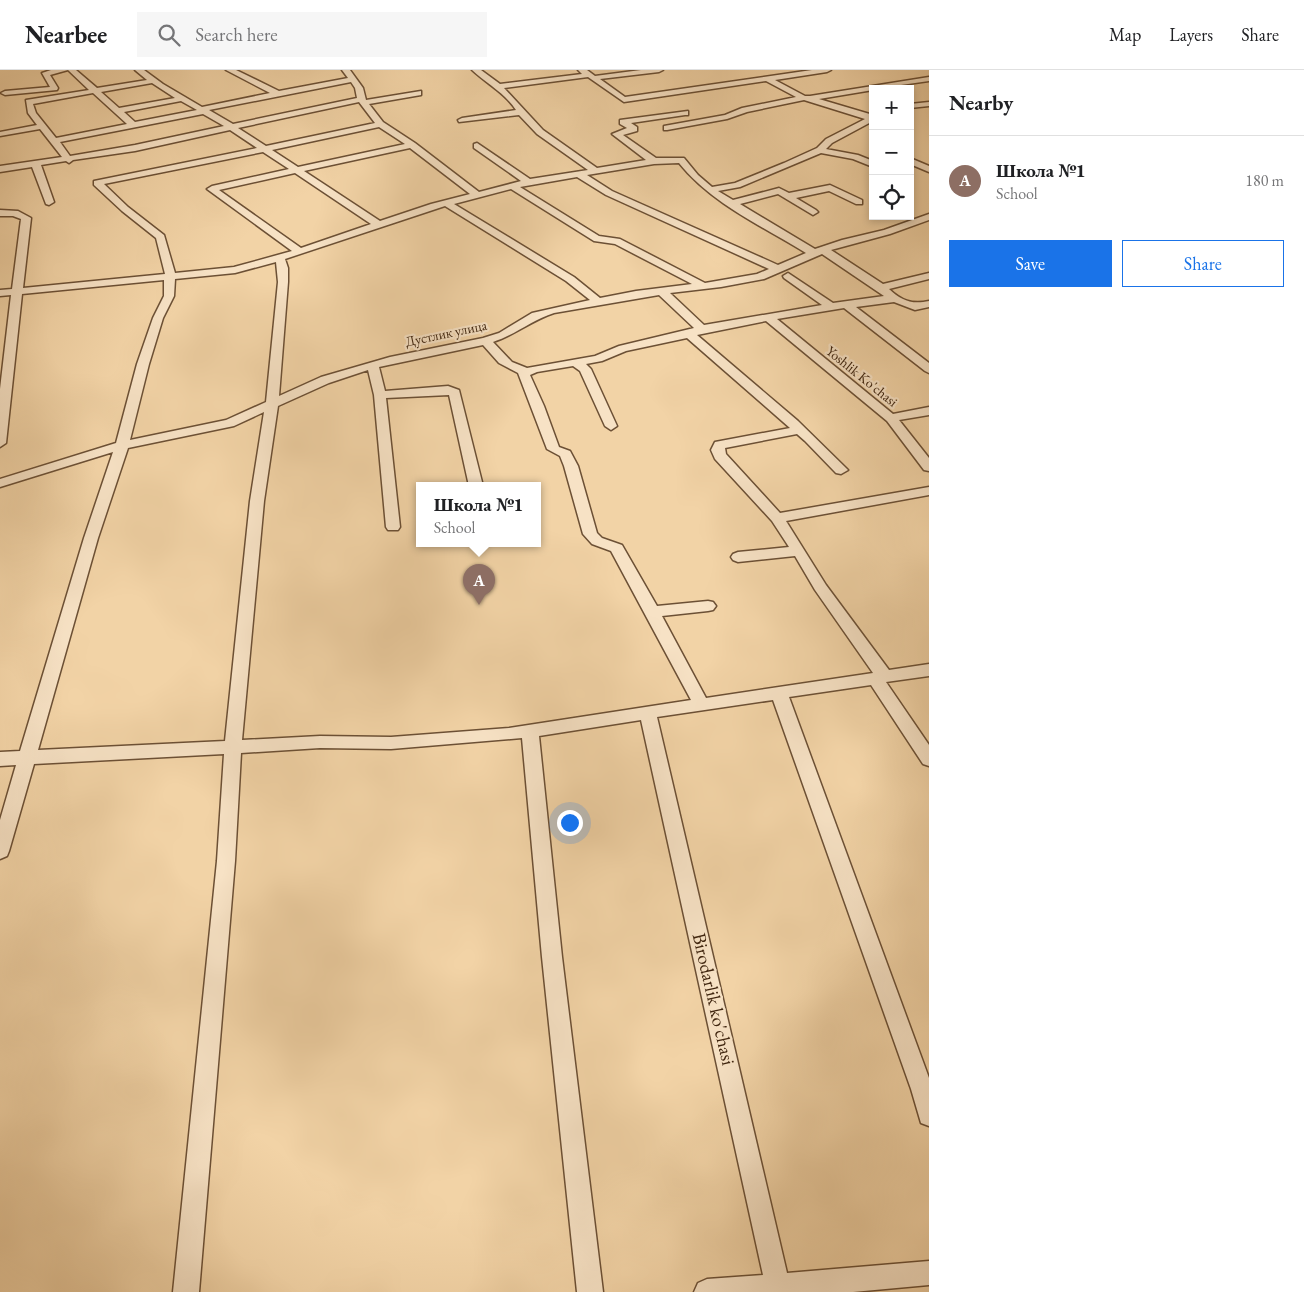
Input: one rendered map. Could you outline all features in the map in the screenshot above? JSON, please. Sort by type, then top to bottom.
[{"type":"street","points":[[63,96],[48,80],[46,73],[64,70]]},
{"type":"street","points":[[72,70],[133,125]]},
{"type":"street","points":[[140,70],[153,82],[204,110],[379,226]]},
{"type":"street","points":[[230,70],[278,94]]},
{"type":"street","points":[[346,70],[359,88],[362,101],[380,124],[412,145],[477,195]]},
{"type":"street","points":[[476,70],[498,86],[514,101],[521,112],[540,132],[597,172]]},
{"type":"street","points":[[582,70],[624,100],[702,90],[765,78],[827,70]]},
{"type":"street","points":[[498,86],[659,70]]},
{"type":"street","points":[[765,78],[807,98],[869,117]]},
{"type":"street","points":[[54,141],[354,79]]},
{"type":"street","points":[[667,128],[690,125],[727,117],[745,110],[807,98],[929,79]]},
{"type":"street","points":[[69,160],[32,113],[29,102],[153,82]]},
{"type":"street","points":[[5,93],[54,88]]},
{"type":"street","points":[[0,170],[135,148],[362,101],[418,93]]},
{"type":"street","points":[[117,111],[181,99]]},
{"type":"street","points":[[914,106],[929,104]]},
{"type":"street","points":[[462,120],[521,112]]},
{"type":"street","points":[[654,161],[616,134],[634,129],[623,122],[685,113]]},
{"type":"street","points":[[710,190],[737,185],[788,166],[820,150],[829,141],[869,120]]},
{"type":"street","points":[[0,851],[91,538],[122,445],[143,364],[158,318],[169,296],[170,277],[161,237],[124,210],[97,183],[184,167],[380,124]]},
{"type":"street","points":[[0,134],[42,126]]},
{"type":"street","points":[[300,252],[212,189],[412,145]]},
{"type":"street","points":[[477,146],[528,183]]},
{"type":"street","points":[[820,150],[855,157],[869,162]]},
{"type":"street","points":[[0,293],[17,293],[235,270],[300,252],[447,203],[512,186],[654,161],[681,160],[695,177],[710,190],[881,288],[895,299],[915,307],[929,304]]},
{"type":"street","points":[[914,163],[929,169]]},
{"type":"street","points":[[36,164],[49,202]]},
{"type":"street","points":[[579,174],[609,193],[778,269]]},
{"type":"street","points":[[512,186],[597,239],[617,241],[703,286]]},
{"type":"street","points":[[790,196],[830,188],[859,202]]},
{"type":"street","points":[[732,203],[779,191],[790,196],[813,212]]},
{"type":"street","points":[[447,203],[570,279],[598,301]]},
{"type":"street","points":[[0,214],[15,213],[26,218],[0,443]]},
{"type":"street","name":"Дустлик улица","points":[[0,483],[122,445],[230,423],[325,380],[390,360],[503,336],[544,312],[598,301],[760,277],[818,251],[845,242],[887,232],[929,217]]},
{"type":"street","points":[[186,1292],[226,861],[232,748],[257,502],[272,403],[283,268],[280,258]]},
{"type":"street","points":[[788,276],[832,307]]},
{"type":"street","points":[[881,288],[929,276]]},
{"type":"street","points":[[661,291],[702,329]]},
{"type":"street","points":[[486,341],[515,370],[526,371],[598,359],[623,348],[689,334],[702,329],[832,307],[895,299]]},
{"type":"street","points":[[847,305],[929,369]]},
{"type":"street","name":"Yoshlik Ko'chasi","points":[[768,317],[891,418],[929,467]]},
{"type":"street","points":[[689,334],[794,424],[797,429],[810,438],[841,470]]},
{"type":"street","points":[[577,364],[585,369],[611,426]]},
{"type":"street","points":[[373,365],[380,395],[393,527]]},
{"type":"street","points":[[526,371],[523,374],[538,406],[553,449],[565,454],[571,466],[590,534],[596,541],[617,548],[651,612],[668,639],[701,704]]},
{"type":"street","points":[[380,395],[448,390],[455,393],[475,482]]},
{"type":"street","points":[[891,418],[929,411]]},
{"type":"street","points":[[797,429],[790,433],[720,445],[717,450],[720,456],[777,518],[880,678],[929,759]]},
{"type":"street","points":[[777,518],[929,491]]},
{"type":"street","points":[[738,557],[799,551]]},
{"type":"street","points":[[651,612],[708,606]]},
{"type":"street","points":[[0,759],[320,742],[391,742],[530,731],[929,670]]},
{"type":"street","points":[[779,693],[929,1115]]},
{"type":"street","name":"Birodarlik ko'chasi","points":[[648,713],[778,1286]]},
{"type":"street","points":[[530,731],[552,957],[590,1292]]},
{"type":"street","points":[[707,1292],[744,1291],[778,1286],[929,1273]]},
{"type":"place","name":"Школа №1","points":[[479,605]]}]
